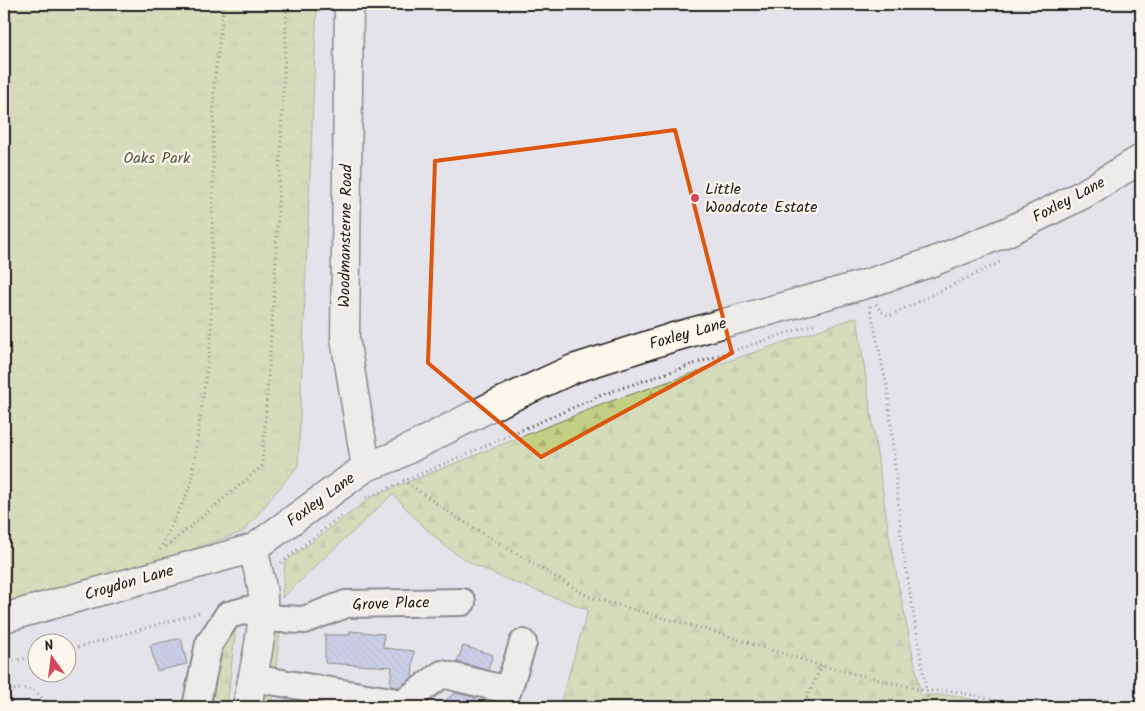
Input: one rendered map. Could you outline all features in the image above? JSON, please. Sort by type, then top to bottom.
[{"type":"main road","name":"Woodmansterne Road","points":[[349,4],[346,338],[366,467]]},
{"type":"main road","name":"Foxley Lane","points":[[254,548],[366,467],[394,457],[488,408],[573,369],[674,337],[865,298],[932,262],[1007,232],[1082,195],[1141,159]]},
{"type":"main road","points":[[247,707],[264,595],[255,565],[254,548]]},
{"type":"main road","name":"Croydon Lane","points":[[4,618],[254,548]]},
{"type":"street","name":"Grove Place","points":[[196,707],[209,644],[228,615],[262,612],[304,620],[346,604],[462,602]]},
{"type":"street","points":[[252,678],[403,703],[442,674],[508,690],[523,643]]},
{"type":"path","points":[[224,4],[214,84],[210,338],[190,485],[158,554],[262,466],[276,278],[287,4]]},
{"type":"path","points":[[865,298],[875,302],[882,312],[889,316],[1007,259]]},
{"type":"path","points":[[865,298],[888,392],[902,545],[929,707]]},
{"type":"path","points":[[363,499],[604,394],[816,324]]},
{"type":"path","points":[[403,480],[459,519],[589,597],[708,630],[822,666],[927,691],[954,691],[1024,707]]},
{"type":"path","points":[[278,564],[348,510]]},
{"type":"path","points":[[78,647],[210,610]]},
{"type":"path","points":[[4,663],[28,658]]},
{"type":"path","points":[[802,707],[822,666]]},
{"type":"path","points":[[4,692],[22,688],[32,689],[41,695],[50,707]]},
{"type":"highlighted area","points":[[675,130],[732,353],[541,457],[428,363],[435,161]]},
{"type":"green space","name":"Oaks Park","points":[[4,4],[317,4],[298,466],[243,532],[4,613]]},
{"type":"green space","points":[[857,317],[891,548],[921,695],[953,695],[1005,707],[559,707],[588,610],[509,580],[464,559],[435,537],[393,494],[282,598],[285,562],[373,496],[606,403]]},
{"type":"green space","points":[[224,617],[236,624],[227,707],[212,707]]},
{"type":"green space","points":[[266,627],[280,632],[271,707],[258,707]]},
{"type":"building","points":[[350,631],[384,634],[383,648],[414,651],[412,678],[399,687],[390,686],[392,667],[325,663],[325,635],[349,635]]},
{"type":"building","points":[[181,638],[187,664],[157,671],[150,645]]},
{"type":"building","points":[[463,646],[493,655],[488,670],[457,662]]},
{"type":"building","points":[[455,693],[474,697],[476,700],[467,707],[437,707]]},
{"type":"place","name":"Little Woodcote Estate","points":[[695,198]]}]
